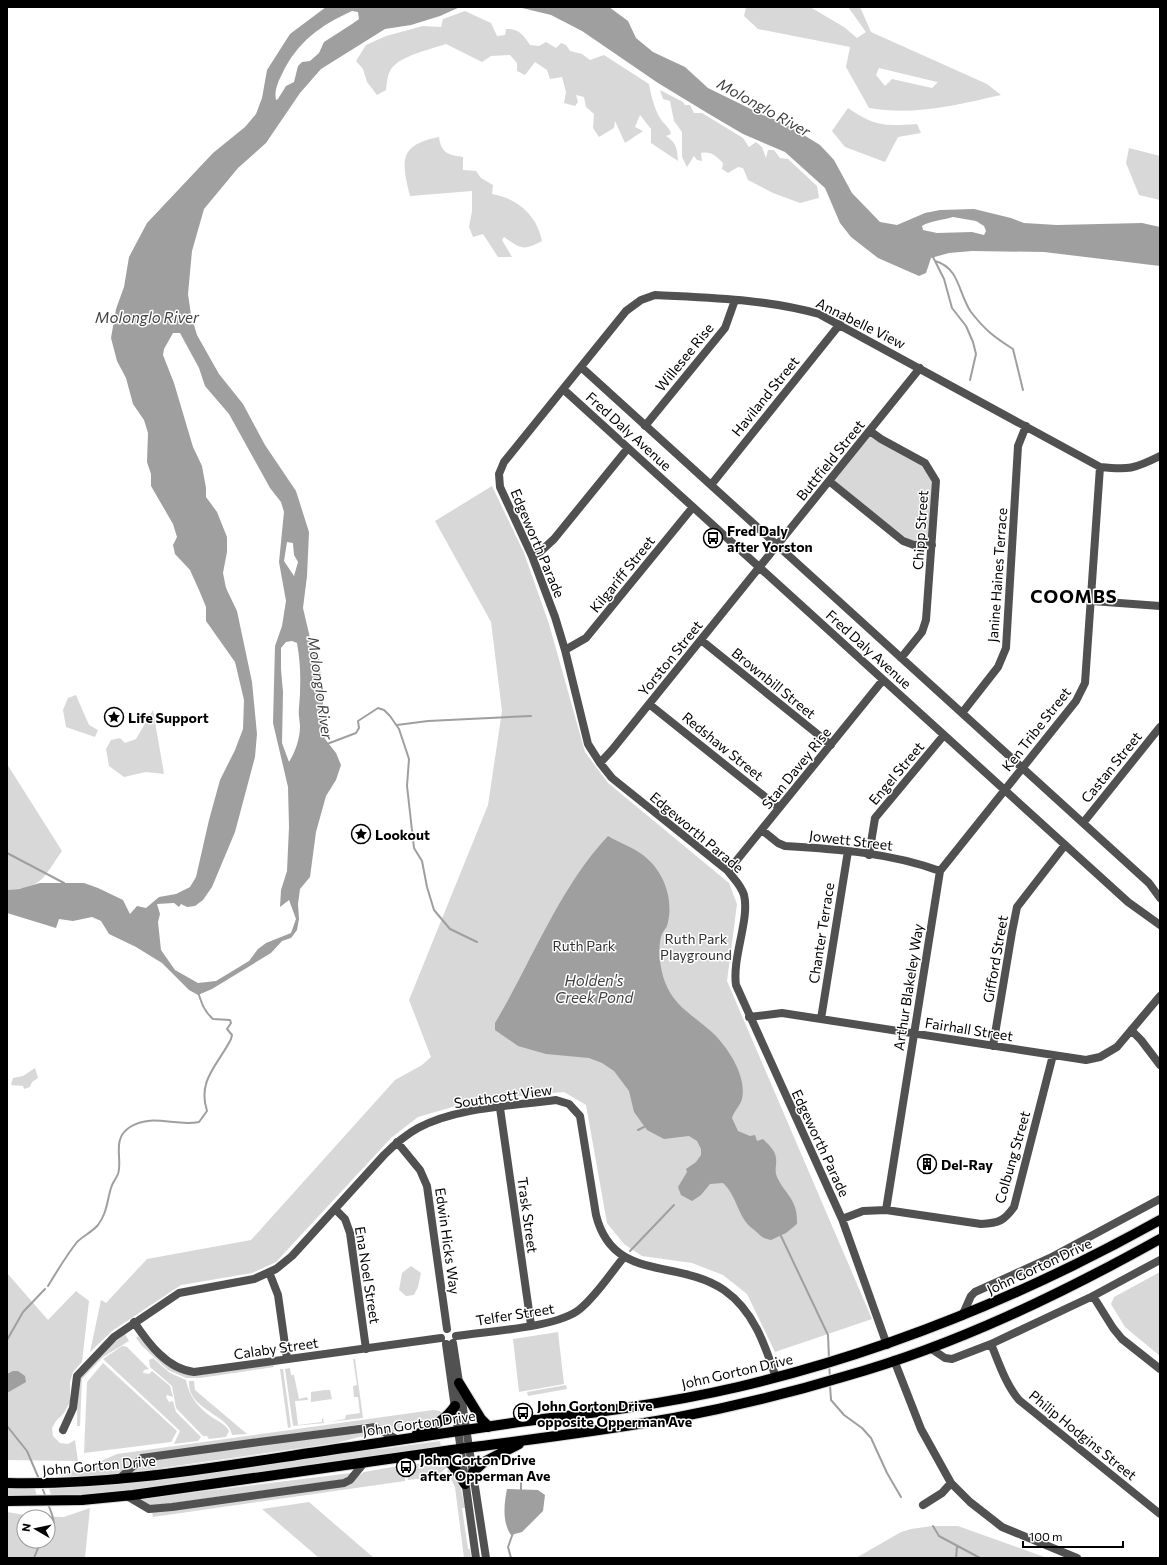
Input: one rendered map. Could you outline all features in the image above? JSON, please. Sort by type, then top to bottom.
[{"type":"main road","name":"John Gorton Drive","points":[[7,1483],[51,1484],[119,1479],[622,1409],[691,1397],[776,1378],[848,1358],[887,1345],[962,1316],[1064,1271],[1160,1220]]},
{"type":"main road","points":[[7,1501],[38,1501],[127,1496],[674,1418],[758,1400],[849,1376],[930,1348],[1036,1304],[1160,1239]]},
{"type":"main road","points":[[459,1383],[481,1419],[489,1427]]},
{"type":"main road","points":[[409,1439],[435,1426],[450,1413],[455,1406]]},
{"type":"main road","points":[[473,1472],[484,1462],[524,1440]]},
{"type":"main road","points":[[440,1452],[454,1466],[466,1484]]},
{"type":"street","name":"Annabelle View","points":[[563,388],[626,311],[641,300],[655,295],[788,305],[819,314],[840,324],[1100,467],[1125,470],[1143,465],[1160,456]]},
{"type":"street","name":"Willesee Rise","points":[[645,426],[725,328],[734,300]]},
{"type":"street","name":"Haviland Street","points":[[711,485],[840,324]]},
{"type":"street","name":"Fred Daly Avenue","points":[[581,367],[1149,883],[1160,898]]},
{"type":"street","name":"Buttfield Street","points":[[760,567],[920,368]]},
{"type":"street","name":"Fred Daly Avenue","points":[[563,388],[1065,846],[1128,902],[1160,925]]},
{"type":"street","name":"Edgeworth Parade","points":[[563,388],[504,462],[499,474],[500,487],[532,556],[565,650],[588,744],[612,778],[728,872],[738,883],[744,896],[744,915],[735,976],[736,985],[749,1017],[842,1219],[887,1345]]},
{"type":"street","name":"Janine Haines Terrace","points":[[962,713],[998,667],[1006,648],[1018,446],[1026,426]]},
{"type":"street","name":"Chipp Street","points":[[870,430],[881,439],[925,463],[936,482],[926,620],[922,632],[901,658]]},
{"type":"street","points":[[532,556],[540,552],[554,539],[628,448]]},
{"type":"street","name":"Ken Tribe Street","points":[[1004,790],[1081,693],[1085,683],[1092,601],[1100,467]]},
{"type":"street","points":[[830,481],[903,541],[914,545],[932,545]]},
{"type":"street","name":"Kilgariff Street","points":[[565,650],[586,638],[693,507]]},
{"type":"street","name":"Yorston Street","points":[[600,763],[760,567]]},
{"type":"street","points":[[1092,601],[1160,606]]},
{"type":"street","name":"Brownbill Street","points":[[701,640],[830,745]]},
{"type":"street","name":"Stan Davey Rise","points":[[728,872],[883,680]]},
{"type":"street","name":"Redshaw Street","points":[[649,704],[779,808]]},
{"type":"street","name":"Castan Street","points":[[1083,823],[1160,727]]},
{"type":"street","name":"Engel Street","points":[[869,854],[875,818],[944,735]]},
{"type":"street","name":"Arthur Blakeley Way","points":[[886,1210],[940,871],[1004,790]]},
{"type":"street","name":"Jowett Street","points":[[762,830],[778,843],[785,846],[869,854],[916,862],[940,871]]},
{"type":"street","name":"Gifford Street","points":[[993,1046],[1017,907],[1065,846]]},
{"type":"street","name":"Chanter Terrace","points":[[821,1019],[848,851]]},
{"type":"street","name":"Fairhall Street","points":[[749,1017],[777,1012],[1086,1060],[1100,1057],[1117,1047],[1160,996]]},
{"type":"street","points":[[1131,1030],[1141,1040],[1160,1065]]},
{"type":"street","name":"Colbung Street","points":[[842,1219],[863,1212],[886,1210],[981,1224],[994,1224],[1006,1218],[1014,1207],[1053,1055]]},
{"type":"street","name":"Southcott View","points":[[63,1430],[73,1408],[75,1381],[78,1373],[108,1343],[134,1322],[179,1293],[246,1281],[269,1272],[289,1259],[397,1142],[416,1129],[444,1117],[556,1100],[569,1104],[576,1109],[583,1124],[599,1227],[609,1244],[624,1257],[638,1264],[694,1276],[725,1291],[741,1306],[755,1324],[776,1378]]},
{"type":"street","name":"Trask Street","points":[[500,1108],[531,1326]]},
{"type":"street","name":"Edwin Hicks Way","points":[[397,1142],[420,1170],[427,1186],[447,1329],[452,1330],[449,1340]]},
{"type":"street","points":[[962,1316],[971,1296],[975,1292],[1062,1252],[1160,1199]]},
{"type":"street","name":"Ena Noel Street","points":[[335,1208],[345,1219],[350,1233],[366,1349]]},
{"type":"street","name":"Telfer Street","points":[[449,1340],[563,1319],[580,1309],[624,1257]]},
{"type":"street","points":[[930,1348],[945,1358],[952,1359],[991,1344],[1093,1296],[1160,1260]]},
{"type":"street","points":[[269,1272],[278,1295],[287,1359]]},
{"type":"street","points":[[1093,1296],[1113,1328],[1122,1339],[1160,1369]]},
{"type":"street","name":"Calaby Street","points":[[134,1322],[149,1343],[174,1366],[186,1371],[197,1372],[287,1359],[449,1340]]},
{"type":"street","points":[[449,1340],[459,1383],[462,1431],[465,1449],[466,1484],[476,1558]]},
{"type":"street","points":[[449,1340],[455,1406],[462,1431]]},
{"type":"street","name":"Philip Hodgins Street","points":[[991,1344],[1001,1369],[1014,1394],[1160,1514]]},
{"type":"street","points":[[894,1360],[921,1430],[951,1483],[970,1502],[1002,1527],[1077,1558]]},
{"type":"street","points":[[119,1479],[136,1462],[143,1458],[375,1427],[398,1440]]},
{"type":"street","points":[[465,1449],[473,1472],[486,1558]]},
{"type":"street","points":[[127,1496],[149,1509],[172,1507],[344,1483],[350,1480],[364,1463]]},
{"type":"street","points":[[923,1505],[942,1493],[951,1483]]},
{"type":"green space","points":[[746,7],[810,7],[844,27],[857,38],[866,32],[848,7],[860,7],[871,32],[987,84],[1001,95],[952,106],[919,110],[902,111],[869,108],[846,67],[850,47],[758,29],[744,16]],"holes":[[[879,68],[938,82],[932,88],[892,79],[885,86],[876,75]]]},
{"type":"green space","points":[[465,11],[491,23],[497,36],[505,35],[506,29],[510,29],[520,33],[530,45],[539,46],[546,42],[556,48],[561,43],[566,45],[570,51],[582,54],[590,60],[604,55],[649,84],[657,113],[671,134],[666,136],[676,147],[678,161],[651,143],[651,129],[640,115],[635,127],[643,131],[625,143],[615,121],[614,128],[599,137],[593,128],[594,114],[586,107],[584,97],[576,95],[578,102],[575,106],[564,103],[566,92],[562,77],[550,79],[547,70],[535,62],[525,75],[517,71],[517,63],[510,55],[491,56],[482,62],[446,44],[408,57],[395,64],[389,74],[386,90],[377,95],[367,82],[363,69],[356,61],[366,45],[386,36],[423,26],[441,27],[443,19]]},
{"type":"green space","points":[[660,90],[683,102],[685,105],[690,105],[694,113],[702,113],[743,138],[749,147],[756,142],[762,147],[766,158],[768,150],[774,150],[780,158],[788,159],[817,186],[819,198],[800,203],[773,193],[748,180],[743,168],[738,167],[728,173],[722,169],[723,163],[711,153],[701,153],[702,161],[697,160],[694,156],[687,167],[682,157],[682,132],[674,121],[670,101],[663,99]]},
{"type":"green space","points":[[848,108],[866,119],[881,124],[917,124],[921,133],[898,137],[885,162],[845,147],[832,131]]},
{"type":"green space","points":[[439,137],[441,147],[446,152],[463,157],[463,170],[476,171],[481,178],[493,185],[492,194],[510,199],[531,216],[536,223],[542,241],[530,246],[522,247],[514,244],[504,237],[502,240],[512,257],[498,257],[483,234],[473,237],[469,227],[472,211],[472,191],[410,196],[405,173],[406,156],[416,145],[426,140]]},
{"type":"green space","points":[[1129,148],[1160,156],[1160,200],[1139,195],[1126,163]]},
{"type":"green space","points":[[870,431],[925,463],[936,481],[932,545],[914,545],[829,481]]},
{"type":"green space","name":"Ruth Park","points":[[492,486],[524,553],[549,624],[585,752],[608,783],[729,883],[737,904],[727,981],[872,1319],[775,1352],[747,1294],[723,1275],[692,1263],[642,1256],[624,1244],[607,1223],[586,1105],[564,1092],[470,1102],[418,1117],[391,1138],[276,1262],[252,1273],[181,1285],[112,1331],[90,1352],[101,1300],[106,1303],[147,1259],[251,1240],[395,1080],[422,1065],[431,1057],[409,1000],[488,805],[502,711],[491,622],[435,521]]},
{"type":"green space","points":[[76,695],[89,725],[98,730],[95,737],[66,727],[63,710],[68,698]]},
{"type":"green space","points":[[153,710],[164,774],[146,772],[124,777],[109,766],[106,749],[111,740],[120,738],[125,743],[136,739]]},
{"type":"green space","points":[[7,764],[62,851],[41,880],[28,887],[7,890]]},
{"type":"green space","points":[[35,1068],[38,1078],[32,1082],[30,1087],[24,1089],[23,1086],[11,1085],[13,1078],[23,1076]]},
{"type":"green space","points":[[411,1266],[421,1273],[418,1287],[414,1295],[406,1296],[399,1290],[402,1273]]},
{"type":"green space","points":[[1160,1272],[1160,1356],[1125,1327],[1111,1304],[1114,1297]]},
{"type":"green space","points":[[7,1273],[48,1320],[76,1291],[89,1301],[82,1362],[73,1372],[70,1382],[70,1402],[64,1413],[56,1421],[52,1428],[53,1436],[60,1443],[68,1444],[75,1440],[78,1461],[7,1460]]},
{"type":"green space","points":[[558,1332],[564,1384],[519,1392],[513,1339]]},
{"type":"green space","points":[[125,1334],[129,1341],[103,1357],[82,1379],[80,1426],[77,1426],[77,1394],[81,1377],[88,1367],[101,1354]]},
{"type":"green space","points":[[138,1336],[175,1370],[188,1375],[200,1375],[273,1365],[274,1367],[200,1378],[186,1378],[168,1370],[142,1346],[136,1338]]},
{"type":"green space","points":[[122,1346],[127,1347],[149,1369],[144,1370],[143,1373],[149,1374],[152,1371],[170,1386],[173,1397],[167,1395],[166,1397],[169,1402],[173,1401],[176,1412],[201,1437],[198,1441],[174,1444],[180,1431],[103,1359]]},
{"type":"green space","points":[[153,1358],[170,1373],[186,1380],[189,1391],[199,1406],[228,1429],[229,1431],[226,1437],[209,1439],[207,1436],[203,1436],[176,1408],[172,1386],[150,1367],[149,1360]]},
{"type":"green space","points":[[353,1359],[355,1359],[363,1418],[329,1422],[345,1419],[346,1415],[360,1413],[358,1397],[354,1397],[353,1386],[357,1385]]},
{"type":"green space","points":[[103,1363],[177,1431],[171,1442],[84,1453],[87,1382]]},
{"type":"green space","points":[[290,1368],[291,1375],[294,1375],[299,1399],[307,1397],[308,1400],[295,1401],[298,1425],[322,1422],[322,1418],[324,1423],[293,1426],[285,1369]]},
{"type":"green space","points":[[280,1369],[283,1369],[291,1427],[288,1428]]},
{"type":"green space","points":[[189,1381],[194,1381],[195,1390],[247,1434],[232,1435],[224,1422],[194,1399],[190,1391]]},
{"type":"green space","points":[[566,1385],[567,1389],[528,1396],[527,1392]]},
{"type":"green space","points":[[330,1390],[332,1399],[311,1402],[311,1392]]},
{"type":"green space","points":[[433,1410],[440,1411],[443,1415],[405,1430],[391,1432],[379,1424],[370,1423],[139,1456],[127,1468],[117,1474],[100,1476],[56,1475],[92,1465],[117,1454]]},
{"type":"green space","points":[[371,1429],[380,1434],[359,1437],[337,1443],[133,1472],[141,1462]]},
{"type":"green space","points":[[440,1441],[441,1448],[130,1491],[94,1495],[51,1495],[49,1489],[127,1482],[366,1449],[381,1449]]},
{"type":"green space","points":[[442,1461],[448,1467],[435,1477],[408,1480],[406,1468],[410,1468],[410,1465]]},
{"type":"green space","points":[[404,1465],[405,1481],[153,1517],[152,1512],[344,1486],[364,1472]]},
{"type":"green space","points":[[450,1468],[461,1489],[465,1508],[462,1508],[468,1549],[470,1549],[471,1558],[464,1558],[455,1487],[447,1471]]},
{"type":"green space","points":[[351,1473],[345,1479],[151,1506],[139,1499]]},
{"type":"green space","points":[[7,1488],[35,1489],[37,1496],[7,1496]]},
{"type":"green space","points":[[309,1502],[374,1558],[319,1558],[262,1509]]},
{"type":"green space","points":[[90,1508],[85,1558],[7,1558],[7,1512],[16,1514],[16,1549],[56,1549],[56,1517],[64,1517]]},
{"type":"green space","points":[[932,1526],[958,1526],[1047,1558],[856,1558],[901,1532]]},
{"type":"water","name":"Molonglo River","points":[[326,7],[460,7],[440,16],[411,25],[385,29],[321,69],[300,93],[266,143],[238,168],[204,209],[192,251],[188,294],[191,315],[197,335],[219,374],[243,404],[265,445],[296,491],[309,532],[307,576],[303,608],[310,638],[319,657],[323,701],[322,724],[325,739],[336,753],[341,765],[336,780],[326,796],[316,832],[310,877],[300,889],[297,930],[291,938],[282,941],[271,953],[212,989],[198,995],[189,990],[162,963],[136,947],[109,934],[101,921],[92,917],[73,921],[59,919],[56,928],[7,913],[7,890],[19,889],[40,883],[84,883],[123,900],[130,914],[137,906],[146,908],[159,897],[176,894],[190,887],[196,877],[220,780],[235,750],[243,729],[244,700],[235,662],[206,621],[206,607],[190,570],[175,554],[173,545],[177,537],[173,524],[151,486],[151,474],[147,462],[148,433],[144,420],[133,404],[126,378],[117,361],[111,338],[116,309],[124,287],[129,257],[147,223],[213,153],[245,127],[256,114],[262,98],[267,70],[290,34]],"holes":[[[352,11],[358,12],[359,19],[324,42],[319,53],[310,61],[302,62],[298,66],[294,82],[286,86],[276,100],[278,83],[295,53],[311,36],[341,16]],[[173,333],[180,333],[199,368],[205,386],[229,414],[270,488],[281,502],[284,512],[279,562],[286,601],[282,626],[275,646],[273,723],[288,787],[289,827],[287,871],[281,890],[280,907],[289,900],[296,919],[291,933],[266,943],[258,949],[249,961],[216,981],[198,983],[175,970],[161,950],[158,922],[160,914],[157,904],[174,903],[179,907],[181,904],[187,907],[195,906],[203,900],[212,887],[235,832],[255,757],[257,734],[252,682],[237,611],[226,588],[223,573],[227,552],[227,537],[217,512],[206,497],[202,466],[193,447],[174,383],[163,355],[164,349]],[[287,542],[293,543],[294,555],[298,562],[294,576],[284,561]],[[292,641],[297,643],[300,676],[300,731],[297,745],[289,762],[282,743],[283,692],[281,648],[286,642]]]},
{"type":"water","name":"Molonglo River","points":[[518,7],[609,7],[628,21],[636,38],[653,52],[685,67],[708,88],[763,115],[784,123],[820,145],[834,160],[852,193],[880,222],[897,225],[925,213],[940,210],[974,209],[1011,218],[1024,223],[1057,225],[1142,223],[1160,227],[1160,266],[1044,252],[972,251],[949,253],[931,258],[926,273],[919,276],[878,258],[851,237],[840,223],[825,188],[785,152],[743,134],[658,83],[582,31],[551,15]],"holes":[[[953,217],[976,221],[984,226],[986,231],[984,235],[972,232],[937,233],[923,230],[922,226]]]},
{"type":"water","name":"Holden's Creek Pond","points":[[608,836],[632,848],[648,859],[661,876],[668,895],[669,905],[667,926],[660,939],[659,951],[665,982],[669,991],[680,1005],[720,1040],[736,1064],[742,1082],[743,1091],[741,1102],[732,1118],[738,1131],[750,1136],[755,1135],[757,1141],[763,1139],[774,1152],[776,1174],[796,1209],[797,1224],[786,1233],[771,1240],[763,1237],[748,1224],[740,1213],[732,1194],[723,1183],[710,1184],[701,1195],[692,1201],[681,1195],[678,1187],[687,1172],[686,1169],[696,1162],[701,1155],[701,1149],[697,1141],[689,1136],[664,1139],[647,1130],[634,1112],[629,1091],[614,1071],[602,1063],[589,1058],[546,1054],[518,1046],[495,1030],[495,1023],[560,902],[591,857]]},
{"type":"water","points":[[13,1371],[18,1371],[25,1376],[26,1382],[7,1393],[7,1374]]},
{"type":"water","points":[[507,1489],[538,1490],[545,1495],[543,1511],[522,1532],[511,1535],[505,1519]]},
{"type":"waterway","points":[[933,257],[944,279],[952,308],[966,326],[973,342],[976,354],[970,380]]},
{"type":"waterway","points":[[935,261],[943,264],[954,275],[967,305],[981,324],[995,337],[1013,349],[1023,390]]},
{"type":"waterway","points":[[327,744],[356,733],[359,728],[358,721],[378,708],[384,710],[390,716],[399,729],[409,759],[407,786],[414,848],[422,861],[427,887],[434,910],[450,929],[477,942]]},
{"type":"waterway","points":[[397,725],[428,721],[531,716]]},
{"type":"waterway","points":[[7,853],[64,883]]},
{"type":"waterway","points":[[48,1286],[65,1258],[77,1242],[96,1227],[103,1216],[112,1186],[118,1174],[119,1143],[124,1132],[138,1123],[147,1121],[182,1123],[199,1122],[207,1111],[205,1100],[207,1081],[232,1035],[227,1029],[231,1023],[230,1020],[213,1019],[207,1013],[198,992]]},
{"type":"waterway","points":[[638,1130],[644,1127]]},
{"type":"waterway","points":[[630,1251],[674,1205]]},
{"type":"waterway","points":[[781,1236],[828,1335],[829,1359]]},
{"type":"waterway","points":[[7,1340],[23,1312],[45,1289]]},
{"type":"waterway","points":[[829,1365],[830,1377]]},
{"type":"waterway","points":[[830,1385],[831,1400],[844,1415],[862,1428],[871,1438],[887,1473],[901,1497]]},
{"type":"waterway","points":[[7,1426],[27,1451],[39,1479]]},
{"type":"waterway","points":[[521,1479],[521,1492]]},
{"type":"waterway","points":[[42,1487],[46,1498]]},
{"type":"waterway","points":[[48,1504],[50,1509]]},
{"type":"waterway","points":[[933,1526],[939,1536],[980,1558]]},
{"type":"waterway","points":[[511,1558],[508,1547],[513,1533]]},
{"type":"waterway","points":[[956,1558],[957,1546]]},
{"type":"waterway","points":[[34,1558],[38,1549]]},
{"type":"place","name":"Fred Daly after Yorston","points":[[713,538]]},
{"type":"place","name":"Life Support","points":[[114,717]]},
{"type":"place","name":"Lookout","points":[[361,834]]},
{"type":"place","name":"Del-Ray","points":[[927,1164]]},
{"type":"place","name":"John Gorton Drive opposite Opperman Ave","points":[[523,1413]]},
{"type":"place","name":"John Gorton Drive after Opperman Ave","points":[[406,1467]]},
{"type":"district","name":"COOMBS","points":[[1074,596]]},
{"type":"park label","name":"Ruth Park Playground","points":[[696,946]]}]
